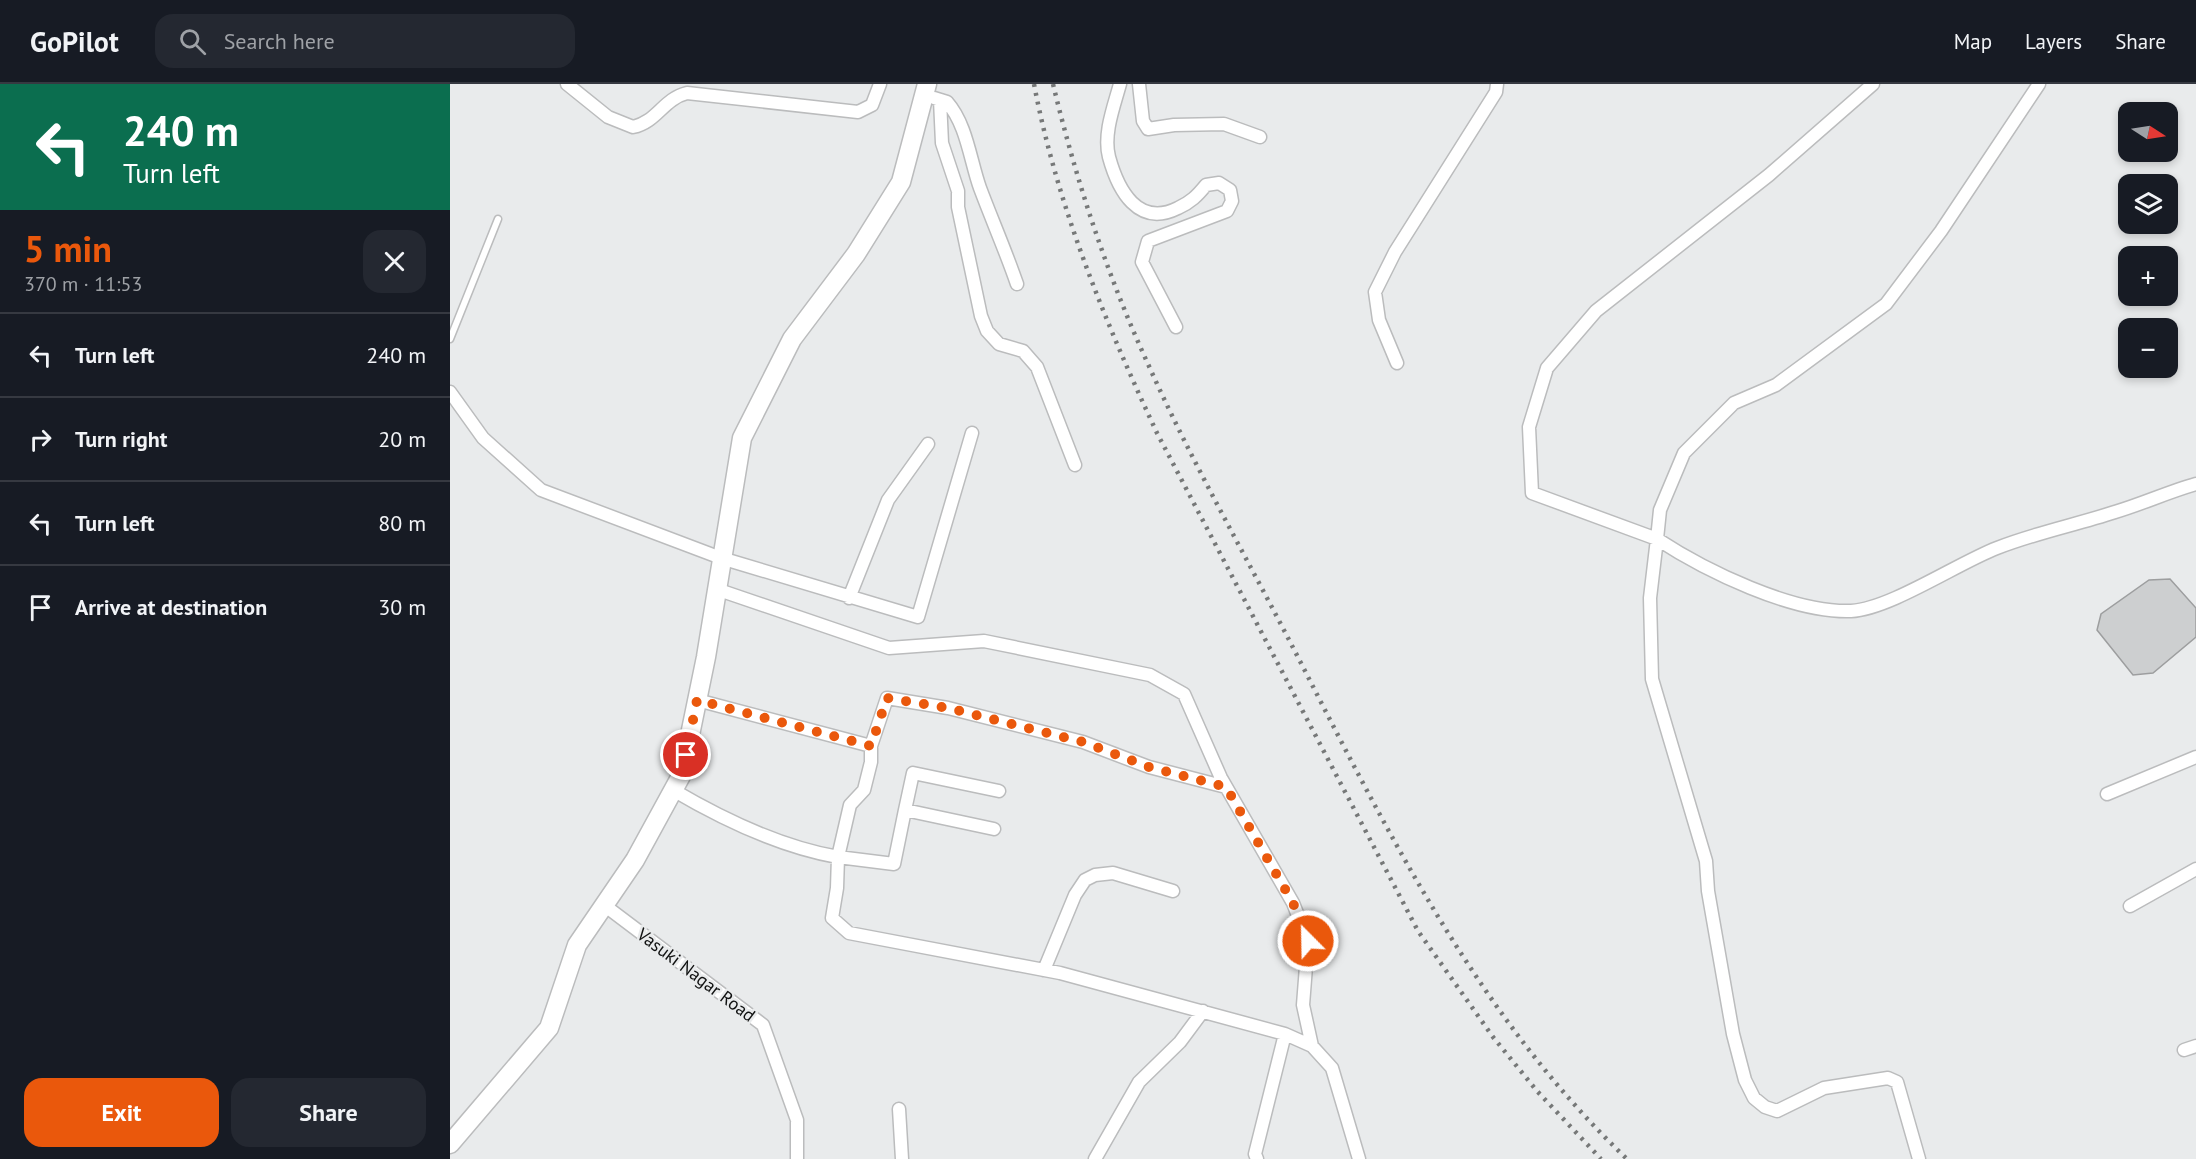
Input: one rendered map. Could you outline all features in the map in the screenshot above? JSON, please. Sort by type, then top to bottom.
[{"type":"street","points":[[567,84],[608,117],[633,127],[644,125],[675,96],[687,93],[858,112],[872,105],[880,84]]},
{"type":"street","points":[[1120,84],[1108,137],[1109,156],[1122,192],[1135,207],[1152,214],[1165,215],[1194,200],[1206,185],[1219,183],[1230,190],[1232,201],[1227,211],[1148,241],[1142,262],[1176,327]]},
{"type":"street","points":[[1139,84],[1143,121],[1149,129],[1174,125],[1224,124],[1260,137]]},
{"type":"street","points":[[1397,363],[1379,320],[1375,292],[1395,252],[1496,92],[1497,84]]},
{"type":"street","points":[[1873,84],[1769,175],[1596,310],[1547,368],[1529,427],[1532,493],[1658,539],[1694,563],[1758,591],[1805,605],[1852,611],[1889,600],[1996,549],[2196,484]]},
{"type":"street","points":[[1919,1159],[1897,1082],[1888,1078],[1824,1088],[1777,1110],[1765,1107],[1754,1098],[1745,1080],[1733,1034],[1708,891],[1706,861],[1652,679],[1650,598],[1660,510],[1684,453],[1734,403],[1776,385],[1886,304],[1941,231],[2039,84]]},
{"type":"street","points":[[931,92],[947,102],[960,120],[979,185],[996,222],[1017,284]]},
{"type":"street","points":[[931,92],[942,143],[958,191],[958,207],[981,316],[993,338],[999,344],[1023,351],[1037,367],[1075,465]]},
{"type":"street","points":[[450,1144],[549,1028],[577,945],[635,860],[682,774],[742,438],[792,339],[856,254],[901,182],[931,92]]},
{"type":"street","points":[[450,392],[483,438],[541,489],[721,558],[918,617],[972,433]]},
{"type":"street","points":[[849,598],[888,500],[928,444]]},
{"type":"street","points":[[716,590],[889,648],[984,641],[1150,675],[1184,694],[1226,787],[1293,903],[1308,941],[1303,1005],[1312,1046]]},
{"type":"street","points":[[1226,787],[1149,767],[1083,742],[948,708],[887,698],[871,746],[871,762],[864,790],[850,805],[838,857],[837,888],[832,918],[849,933],[1044,970],[1285,1034],[1312,1046],[1332,1068],[1359,1159]]},
{"type":"street","points":[[697,700],[871,746]]},
{"type":"street","points":[[2107,794],[2196,757]]},
{"type":"street","points":[[673,790],[699,806],[803,851],[894,864],[913,773],[999,791]]},
{"type":"street","points":[[905,810],[994,829]]},
{"type":"street","points":[[2130,906],[2196,869]]},
{"type":"street","points":[[1044,970],[1075,895],[1085,880],[1095,875],[1113,873],[1173,891]]},
{"type":"street","name":"Vasuki Nagar Road","points":[[604,905],[763,1025],[797,1120],[797,1159]]},
{"type":"street","points":[[1095,1159],[1139,1082],[1180,1042],[1203,1011]]},
{"type":"street","points":[[1257,1159],[1256,1154],[1285,1034]]},
{"type":"street","points":[[899,1109],[902,1159]]},
{"type":"lane","points":[[450,339],[498,219]]},
{"type":"building","points":[[2170,579],[2196,608],[2196,637],[2153,673],[2133,675],[2097,630],[2101,614],[2149,580]]},
{"type":"railway","points":[[1034,84],[1069,218],[1101,306],[1157,433],[1418,931],[1493,1037],[1537,1091],[1601,1159]]},
{"type":"railway","points":[[1053,84],[1094,227],[1133,330],[1197,466],[1358,774],[1395,843],[1477,977],[1522,1041],[1572,1102],[1627,1159]]},
{"type":"route","points":[[686,755],[697,700],[871,746],[887,698],[948,708],[1083,742],[1149,767],[1226,787],[1293,903],[1308,941]]}]
